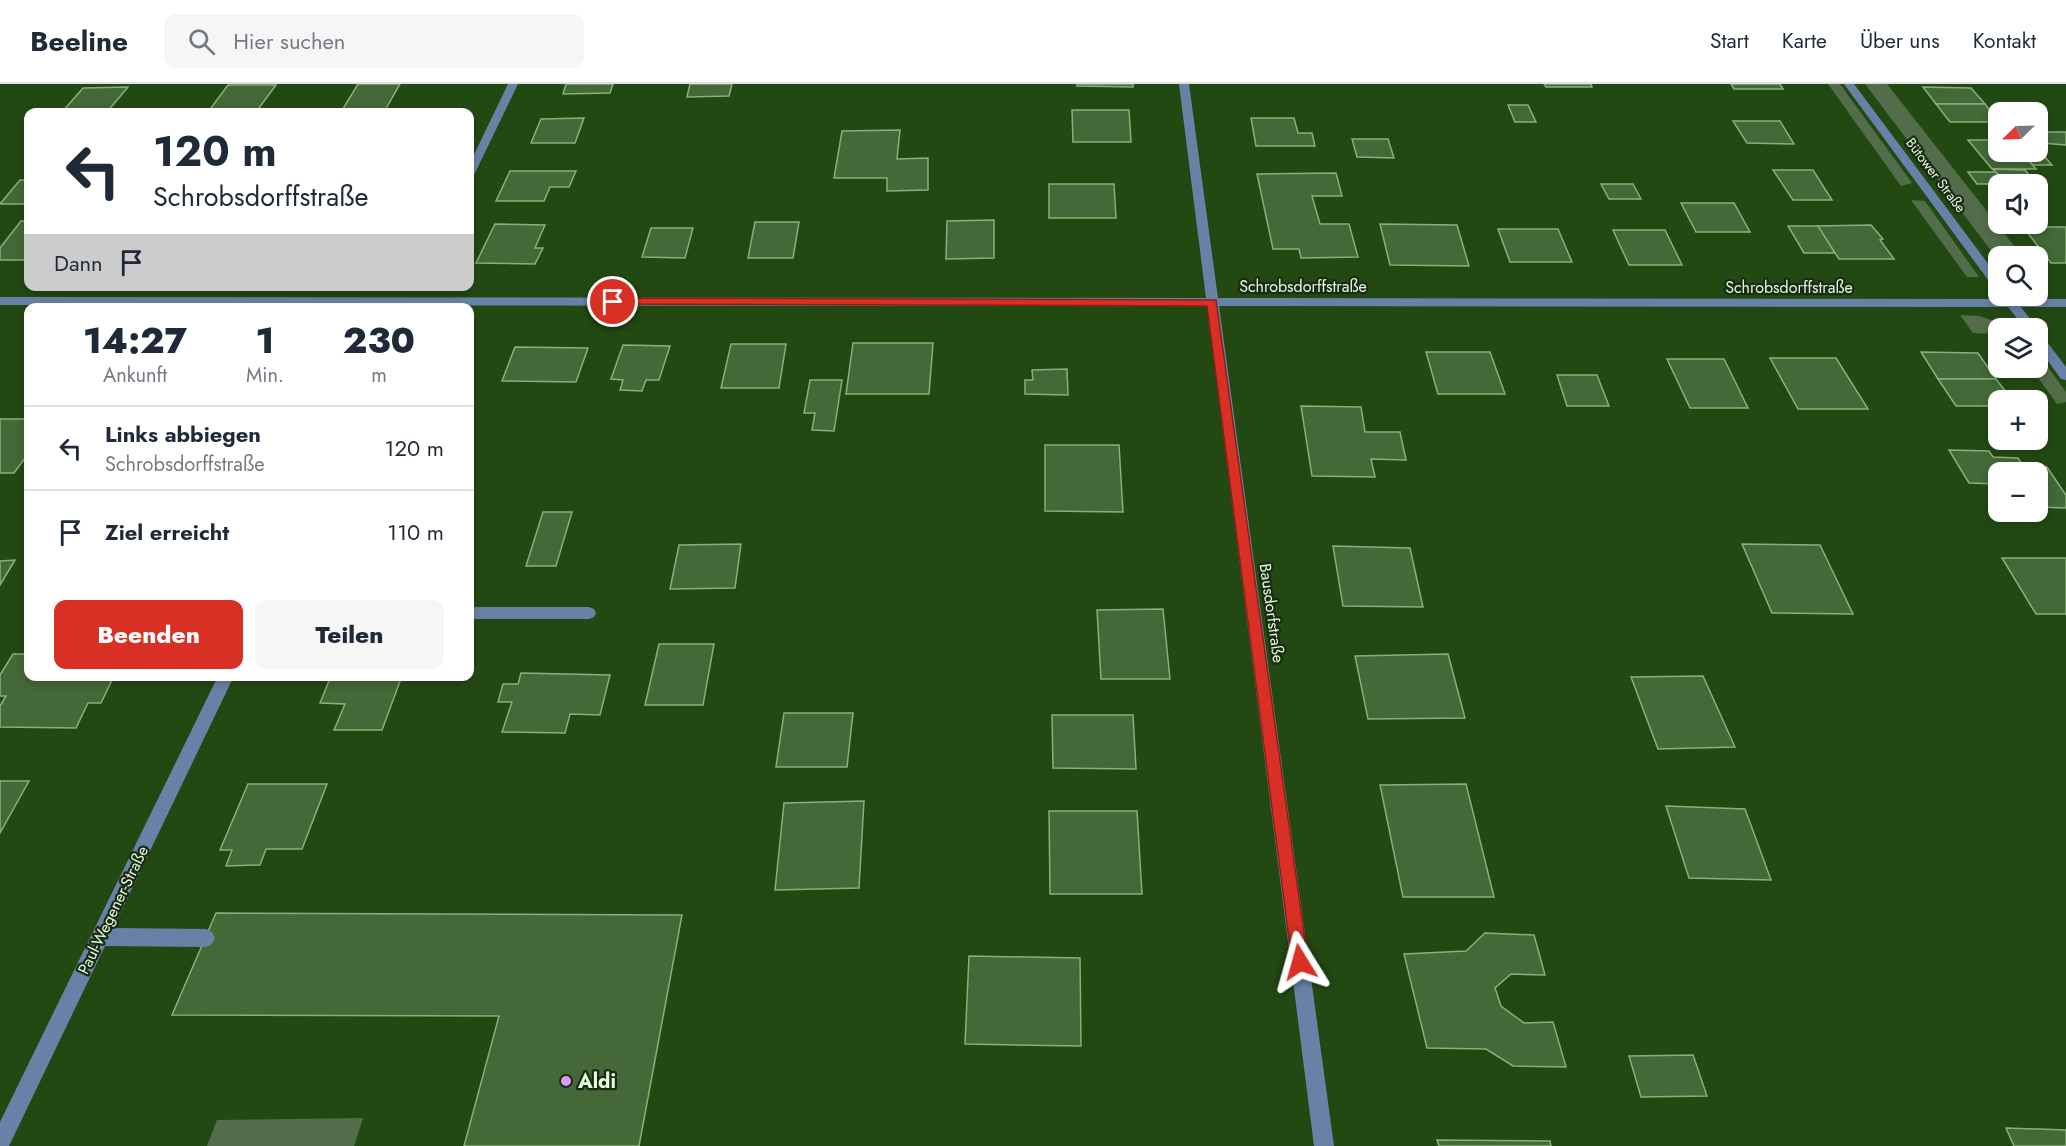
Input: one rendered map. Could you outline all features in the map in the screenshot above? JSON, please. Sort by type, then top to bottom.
[{"type":"street","points":[[474,165],[513,84]]},
{"type":"street","name":"Bausdorfstraße","points":[[1184,84],[1324,1146]]},
{"type":"street","name":"Bütower Straße","points":[[1849,84],[1988,272]]},
{"type":"street","name":"Schrobsdorffstraße","points":[[474,304],[1988,299]]},
{"type":"street","name":"Schrobsdorffstraße","points":[[0,301],[270,303]]},
{"type":"street","name":"Schrobsdorffstraße","points":[[2048,302],[2066,303]]},
{"type":"street","points":[[2014,306],[2023,318]]},
{"type":"street","points":[[2048,352],[2066,376]]},
{"type":"street","points":[[474,613],[588,613]]},
{"type":"street","name":"Paul-Wegener-Straße","points":[[0,1143],[224,681]]},
{"type":"street","points":[[100,937],[206,938]]},
{"type":"green space","points":[[1828,84],[1840,84],[1912,183],[1901,186]]},
{"type":"green space","points":[[1865,84],[1887,84],[1988,213],[1988,234],[2005,234],[2014,246],[1988,247]]},
{"type":"green space","points":[[1911,200],[1925,201],[1979,277],[1967,277]]},
{"type":"green space","points":[[1960,315],[1988,319],[1988,334],[1973,333]]},
{"type":"green space","points":[[2048,367],[2066,392],[2066,402],[2057,404],[2038,378],[2048,378]]},
{"type":"green space","points":[[363,1118],[354,1146],[207,1146],[217,1120]]},
{"type":"building","points":[[358,84],[400,84],[386,108],[343,108]]},
{"type":"building","points":[[566,84],[613,84],[610,93],[563,94]]},
{"type":"building","points":[[690,84],[732,84],[729,96],[687,97]]},
{"type":"building","points":[[1077,84],[1133,84],[1133,87],[1077,86]]},
{"type":"building","points":[[1544,84],[1591,84],[1592,87],[1546,87]]},
{"type":"building","points":[[1731,84],[1780,84],[1783,89],[1734,89]]},
{"type":"building","points":[[228,85],[276,85],[259,108],[211,108]]},
{"type":"building","points":[[128,87],[110,108],[66,108],[83,88]]},
{"type":"building","points":[[1923,87],[1971,88],[1985,104],[1936,104]]},
{"type":"building","points":[[1936,104],[1985,104],[1988,108],[1988,122],[1950,122]]},
{"type":"building","points":[[1508,105],[1528,105],[1536,122],[1515,122]]},
{"type":"building","points":[[1072,110],[1129,110],[1131,142],[1073,142]]},
{"type":"building","points":[[584,118],[575,143],[531,143],[541,119]]},
{"type":"building","points":[[1251,118],[1294,118],[1298,133],[1312,133],[1315,146],[1256,146]]},
{"type":"building","points":[[1733,121],[1780,121],[1794,144],[1747,143]]},
{"type":"building","points":[[900,130],[897,159],[928,158],[928,190],[887,191],[887,178],[834,178],[842,131]]},
{"type":"building","points":[[2048,132],[2066,132],[2066,145],[2048,144]]},
{"type":"building","points":[[1352,139],[1388,139],[1394,158],[1357,157]]},
{"type":"building","points":[[1968,140],[1988,140],[1988,162],[2030,162],[2036,169],[1992,169]]},
{"type":"building","points":[[2048,160],[2052,165],[2033,165],[2030,162]]},
{"type":"building","points":[[1993,169],[2025,170],[2028,174],[1997,174]]},
{"type":"building","points":[[1773,170],[1813,170],[1832,200],[1793,200]]},
{"type":"building","points":[[510,171],[576,171],[569,187],[550,187],[544,201],[496,201]]},
{"type":"building","points":[[1968,172],[1996,172],[1998,174],[1988,174],[1988,184],[1977,184]]},
{"type":"building","points":[[1336,173],[1342,196],[1312,196],[1320,224],[1349,224],[1358,257],[1301,258],[1299,249],[1273,249],[1257,174]]},
{"type":"building","points":[[20,180],[24,180],[24,204],[0,204]]},
{"type":"building","points":[[1049,184],[1114,184],[1116,218],[1049,218]]},
{"type":"building","points":[[1601,184],[1633,184],[1641,199],[1609,199]]},
{"type":"building","points":[[1681,203],[1734,203],[1750,232],[1696,232]]},
{"type":"building","points":[[994,220],[994,258],[946,259],[947,221]]},
{"type":"building","points":[[21,221],[24,221],[24,260],[0,260],[0,248]]},
{"type":"building","points":[[755,222],[799,222],[793,258],[748,258]]},
{"type":"building","points":[[495,224],[545,225],[535,248],[543,248],[535,264],[476,263]]},
{"type":"building","points":[[1380,224],[1457,225],[1469,266],[1390,265]]},
{"type":"building","points":[[1871,225],[1883,239],[1880,240],[1894,259],[1839,259],[1817,226]]},
{"type":"building","points":[[1788,226],[1818,226],[1835,253],[1804,253]]},
{"type":"building","points":[[2048,227],[2066,227],[2066,263],[2051,263],[2048,259],[2048,246],[2038,246],[2028,234],[2048,234]]},
{"type":"building","points":[[651,228],[693,228],[685,258],[642,257]]},
{"type":"building","points":[[1498,229],[1558,229],[1572,262],[1510,262]]},
{"type":"building","points":[[1613,230],[1665,230],[1682,265],[1629,265]]},
{"type":"building","points":[[853,343],[933,343],[929,394],[846,394]]},
{"type":"building","points":[[731,344],[786,344],[779,388],[721,388]]},
{"type":"building","points":[[623,345],[670,346],[659,380],[646,380],[642,391],[620,390],[623,380],[611,379]]},
{"type":"building","points":[[515,347],[588,348],[576,382],[502,381]]},
{"type":"building","points":[[1426,352],[1490,352],[1505,394],[1438,394]]},
{"type":"building","points":[[1921,352],[1978,353],[1988,367],[1988,378],[1996,379],[1938,379]]},
{"type":"building","points":[[1770,358],[1836,358],[1868,409],[1798,409]]},
{"type":"building","points":[[1667,359],[1724,359],[1748,408],[1690,408]]},
{"type":"building","points":[[1067,369],[1068,395],[1025,394],[1025,380],[1033,380],[1032,370]]},
{"type":"building","points":[[1557,375],[1597,375],[1609,406],[1567,406]]},
{"type":"building","points":[[1938,379],[1996,379],[2004,390],[1988,390],[1988,406],[1956,406]]},
{"type":"building","points":[[810,380],[842,380],[834,431],[812,430],[815,413],[804,413]]},
{"type":"building","points":[[1301,406],[1361,407],[1365,432],[1400,432],[1406,460],[1371,459],[1375,477],[1312,476]]},
{"type":"building","points":[[0,419],[24,419],[24,459],[14,473],[0,473]]},
{"type":"building","points":[[1045,445],[1119,445],[1123,512],[1045,511]]},
{"type":"building","points":[[1949,450],[1989,451],[1993,457],[2018,458],[2021,462],[1988,462],[1988,484],[1969,483]]},
{"type":"building","points":[[2048,468],[2066,495],[2066,508],[2048,507]]},
{"type":"building","points":[[543,512],[572,512],[556,566],[526,566]]},
{"type":"building","points":[[741,544],[735,588],[670,589],[679,545]]},
{"type":"building","points":[[1742,544],[1820,545],[1853,614],[1772,613]]},
{"type":"building","points":[[1333,546],[1410,548],[1423,607],[1343,606]]},
{"type":"building","points":[[2002,558],[2066,558],[2066,614],[2036,614]]},
{"type":"building","points":[[15,560],[0,585],[0,561]]},
{"type":"building","points":[[1163,609],[1170,679],[1101,679],[1097,610]]},
{"type":"building","points":[[659,644],[714,644],[703,705],[645,705]]},
{"type":"building","points":[[13,654],[24,654],[24,681],[112,681],[101,703],[88,703],[76,728],[0,727],[0,706],[6,696],[0,696],[0,675]]},
{"type":"building","points":[[1448,654],[1465,718],[1368,719],[1355,656]]},
{"type":"building","points":[[521,673],[610,675],[600,715],[570,714],[565,733],[502,732],[512,702],[498,702],[503,684],[518,684]]},
{"type":"building","points":[[1703,676],[1735,747],[1658,749],[1631,677]]},
{"type":"building","points":[[329,681],[400,681],[382,730],[334,730],[345,704],[320,703]]},
{"type":"building","points":[[784,713],[853,713],[847,767],[776,767]]},
{"type":"building","points":[[1052,715],[1133,715],[1136,769],[1053,768]]},
{"type":"building","points":[[0,781],[29,781],[0,833]]},
{"type":"building","points":[[248,784],[327,784],[302,849],[266,849],[260,865],[226,866],[232,850],[220,850]]},
{"type":"building","points":[[1466,784],[1494,897],[1403,897],[1380,785]]},
{"type":"building","points":[[864,801],[859,888],[775,890],[784,803]]},
{"type":"building","points":[[1666,806],[1745,809],[1771,880],[1689,878]]},
{"type":"building","points":[[1049,811],[1137,811],[1142,894],[1050,894]]},
{"type":"building","name":"Aldi","points":[[216,913],[682,915],[639,1146],[464,1146],[499,1016],[172,1015]]},
{"type":"building","points":[[1485,933],[1534,935],[1545,975],[1511,974],[1495,988],[1501,1006],[1524,1023],[1553,1022],[1566,1067],[1513,1066],[1486,1049],[1427,1048],[1404,954],[1466,951]]},
{"type":"building","points":[[969,956],[1080,958],[1081,1046],[965,1044]]},
{"type":"building","points":[[1693,1055],[1707,1096],[1641,1097],[1629,1056]]},
{"type":"building","points":[[2006,1128],[2066,1130],[2066,1146],[2014,1146]]},
{"type":"building","points":[[1437,1140],[1550,1141],[1551,1146],[1439,1146]]},
{"type":"place","name":"Aldi","points":[[566,1081]]},
{"type":"route","points":[[613,302],[1212,302],[1300,962]]}]
